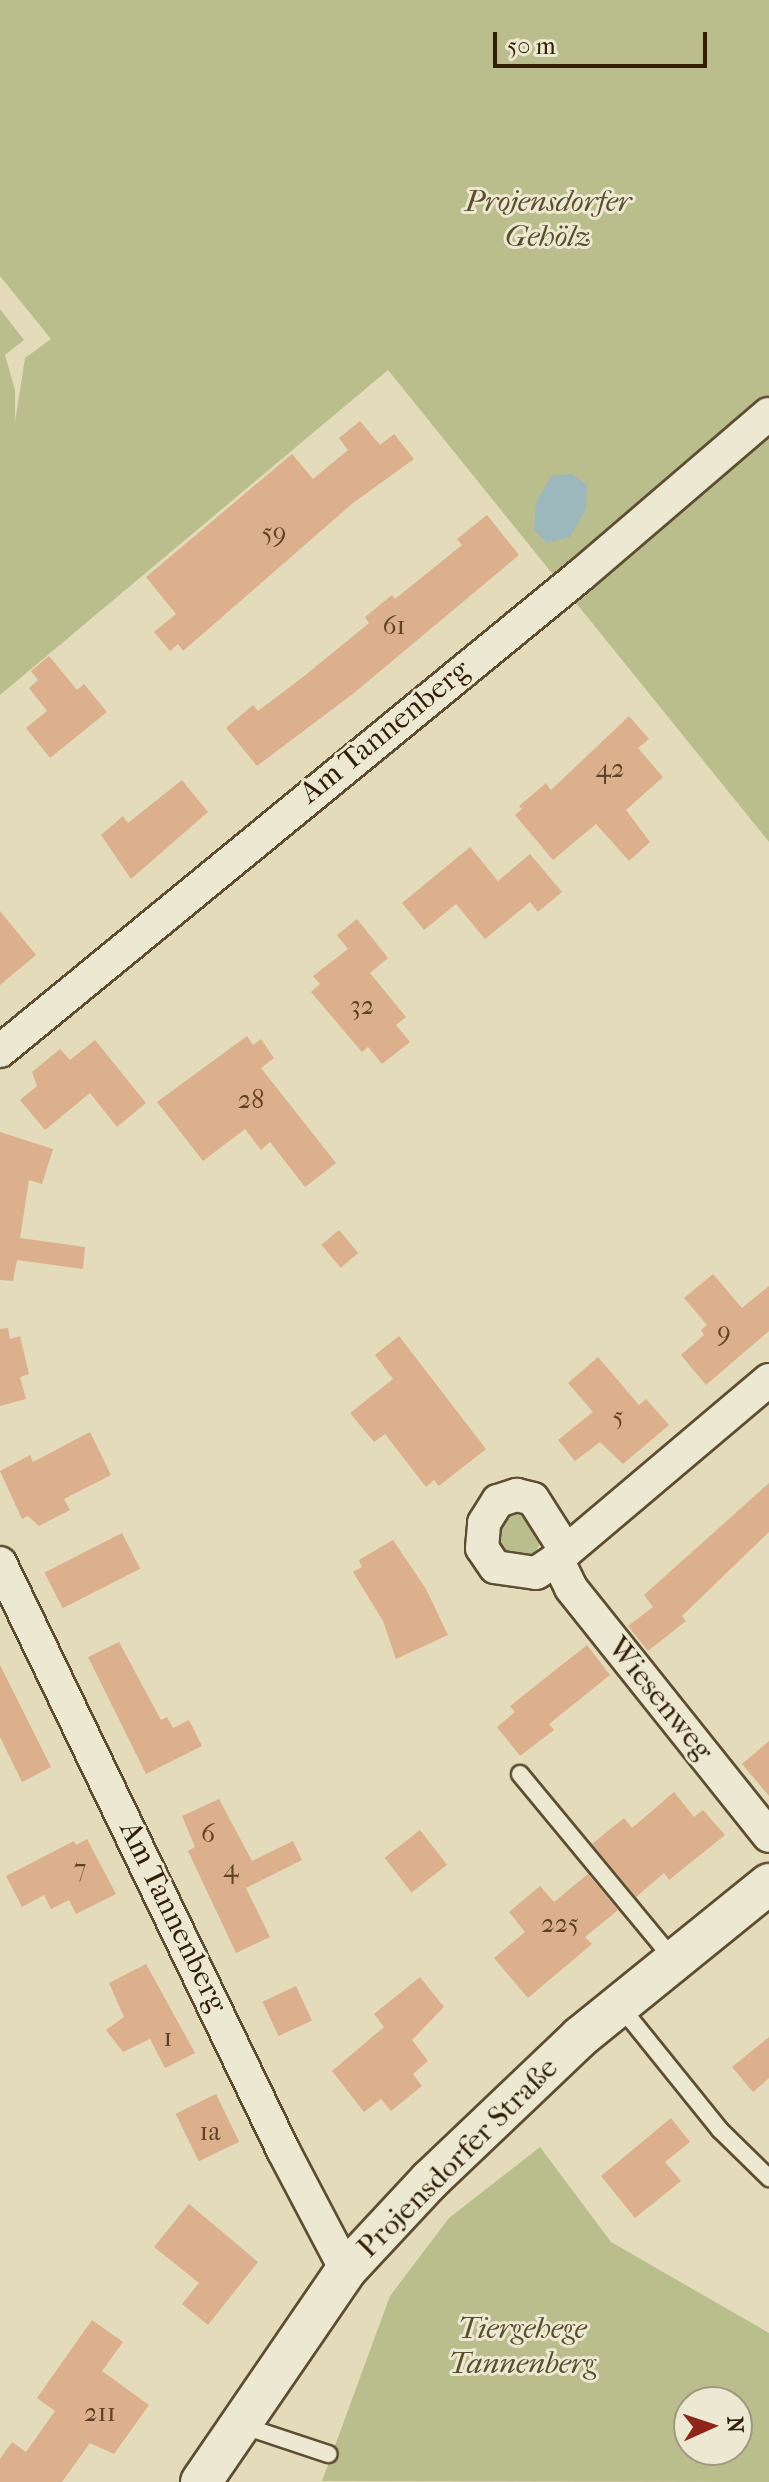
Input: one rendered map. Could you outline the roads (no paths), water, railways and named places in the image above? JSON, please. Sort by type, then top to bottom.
[{"type":"street","name":"Am Tannenberg","points":[[0,1051],[582,574],[769,414]]},
{"type":"street","name":"Wiesenweg","points":[[769,1380],[562,1555],[571,1588],[769,1836]]},
{"type":"street","name":"Am Tannenberg","points":[[0,1563],[346,2270]]},
{"type":"street","name":"Projensdorfer Straße","points":[[201,2482],[244,2426],[346,2270],[430,2180],[580,2037],[769,1884]]},
{"type":"lane","points":[[520,1774],[675,1962]]},
{"type":"lane","points":[[620,2006],[720,2130],[769,2178]]},
{"type":"lane","points":[[244,2426],[328,2454]]},
{"type":"water","points":[[572,474],[587,485],[586,509],[570,537],[547,543],[534,530],[536,503],[551,476]]},
{"type":"park label","name":"Projensdorfer Gehölz","points":[[548,219]]},
{"type":"park label","name":"Tiergehege Tannenberg","points":[[522,2346]]}]
